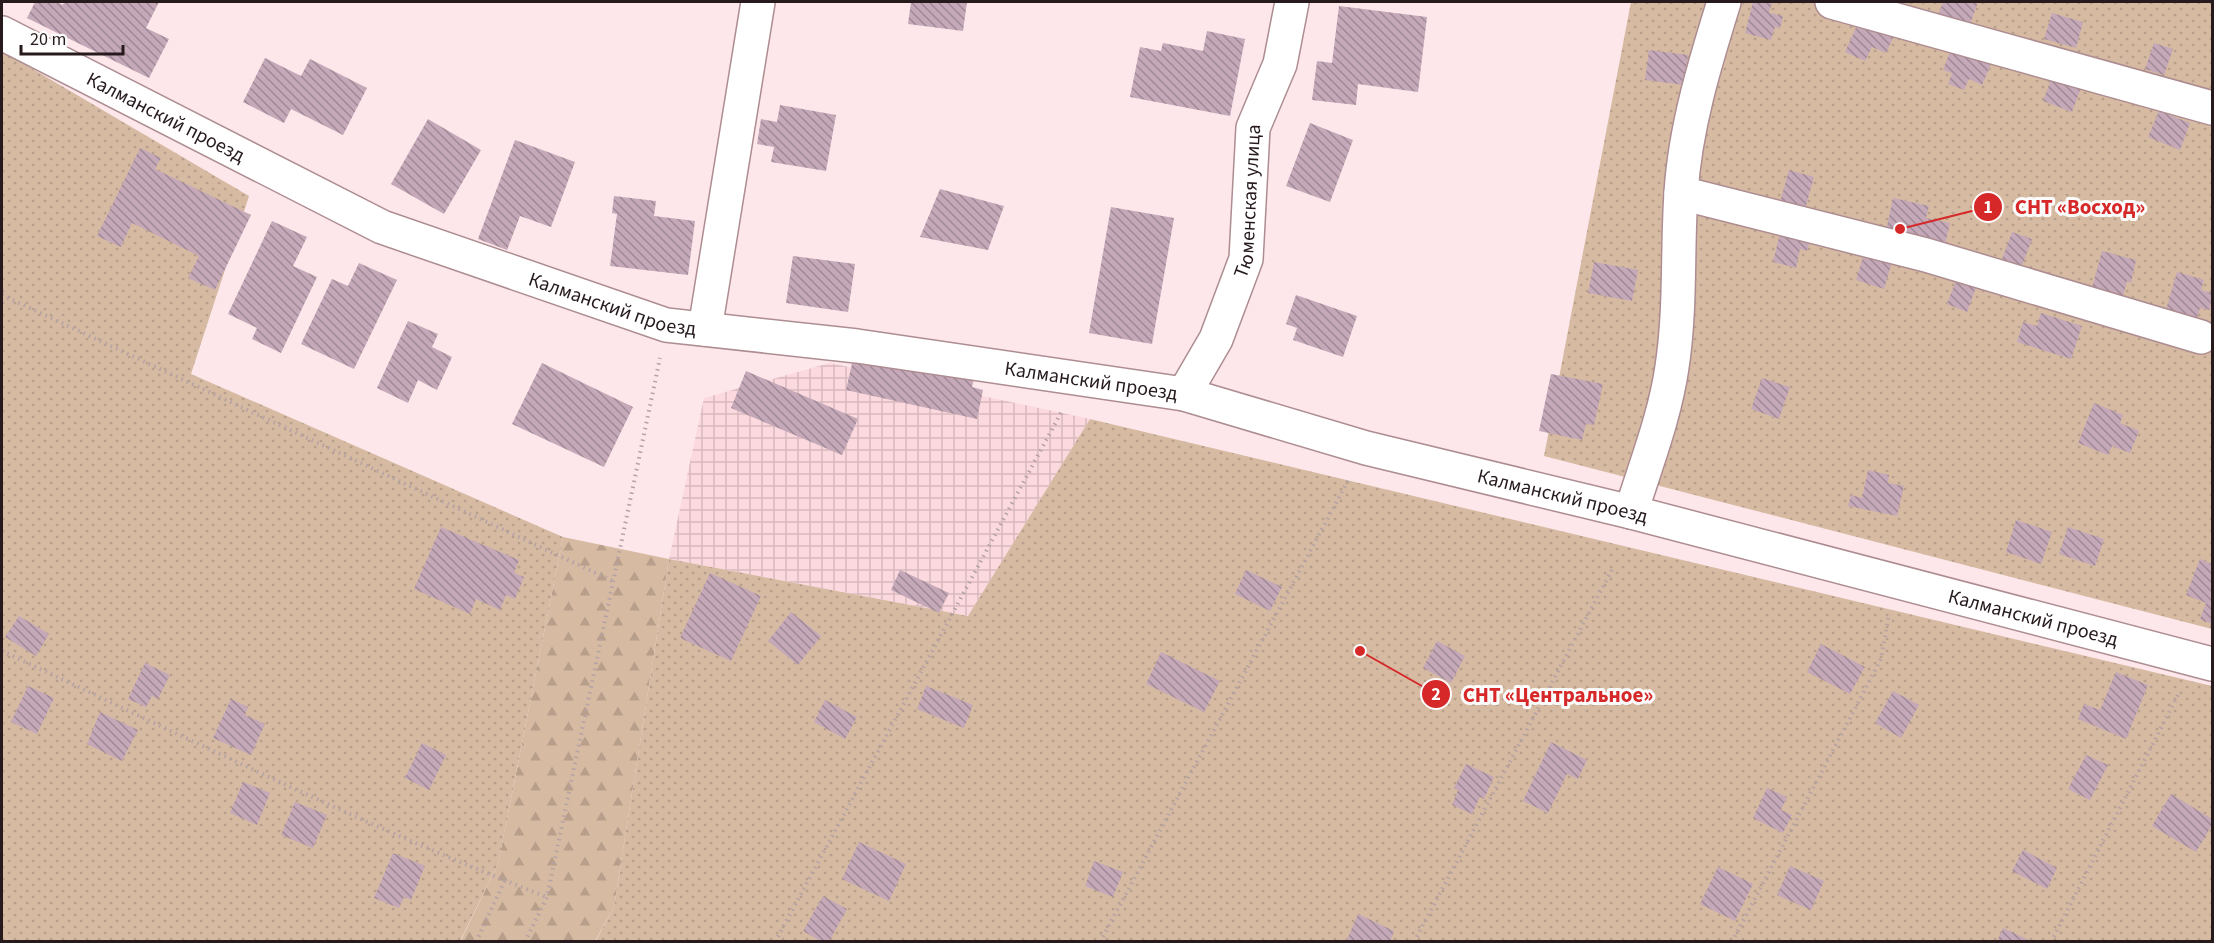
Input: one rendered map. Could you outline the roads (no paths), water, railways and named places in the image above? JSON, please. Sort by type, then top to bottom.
[{"type":"street","points":[[705,329],[758,2]]},
{"type":"street","name":"Тюменская улица","points":[[1184,394],[1216,339],[1246,259],[1253,128],[1280,64],[1292,2]]},
{"type":"street","points":[[1631,512],[1672,370],[1679,312],[1681,193],[1696,102],[1724,2]]},
{"type":"street","points":[[1832,2],[2212,108]]},
{"type":"street","name":"Калманский проезд","points":[[2,33],[382,227],[666,325],[857,346],[1184,394],[1366,448],[1631,512],[2204,663]]},
{"type":"street","points":[[1681,193],[1926,255],[2201,337]]},
{"type":"place","name":"СНТ «Восход»","points":[[1900,229]]},
{"type":"place","name":"СНТ «Центральное»","points":[[1360,651]]}]
